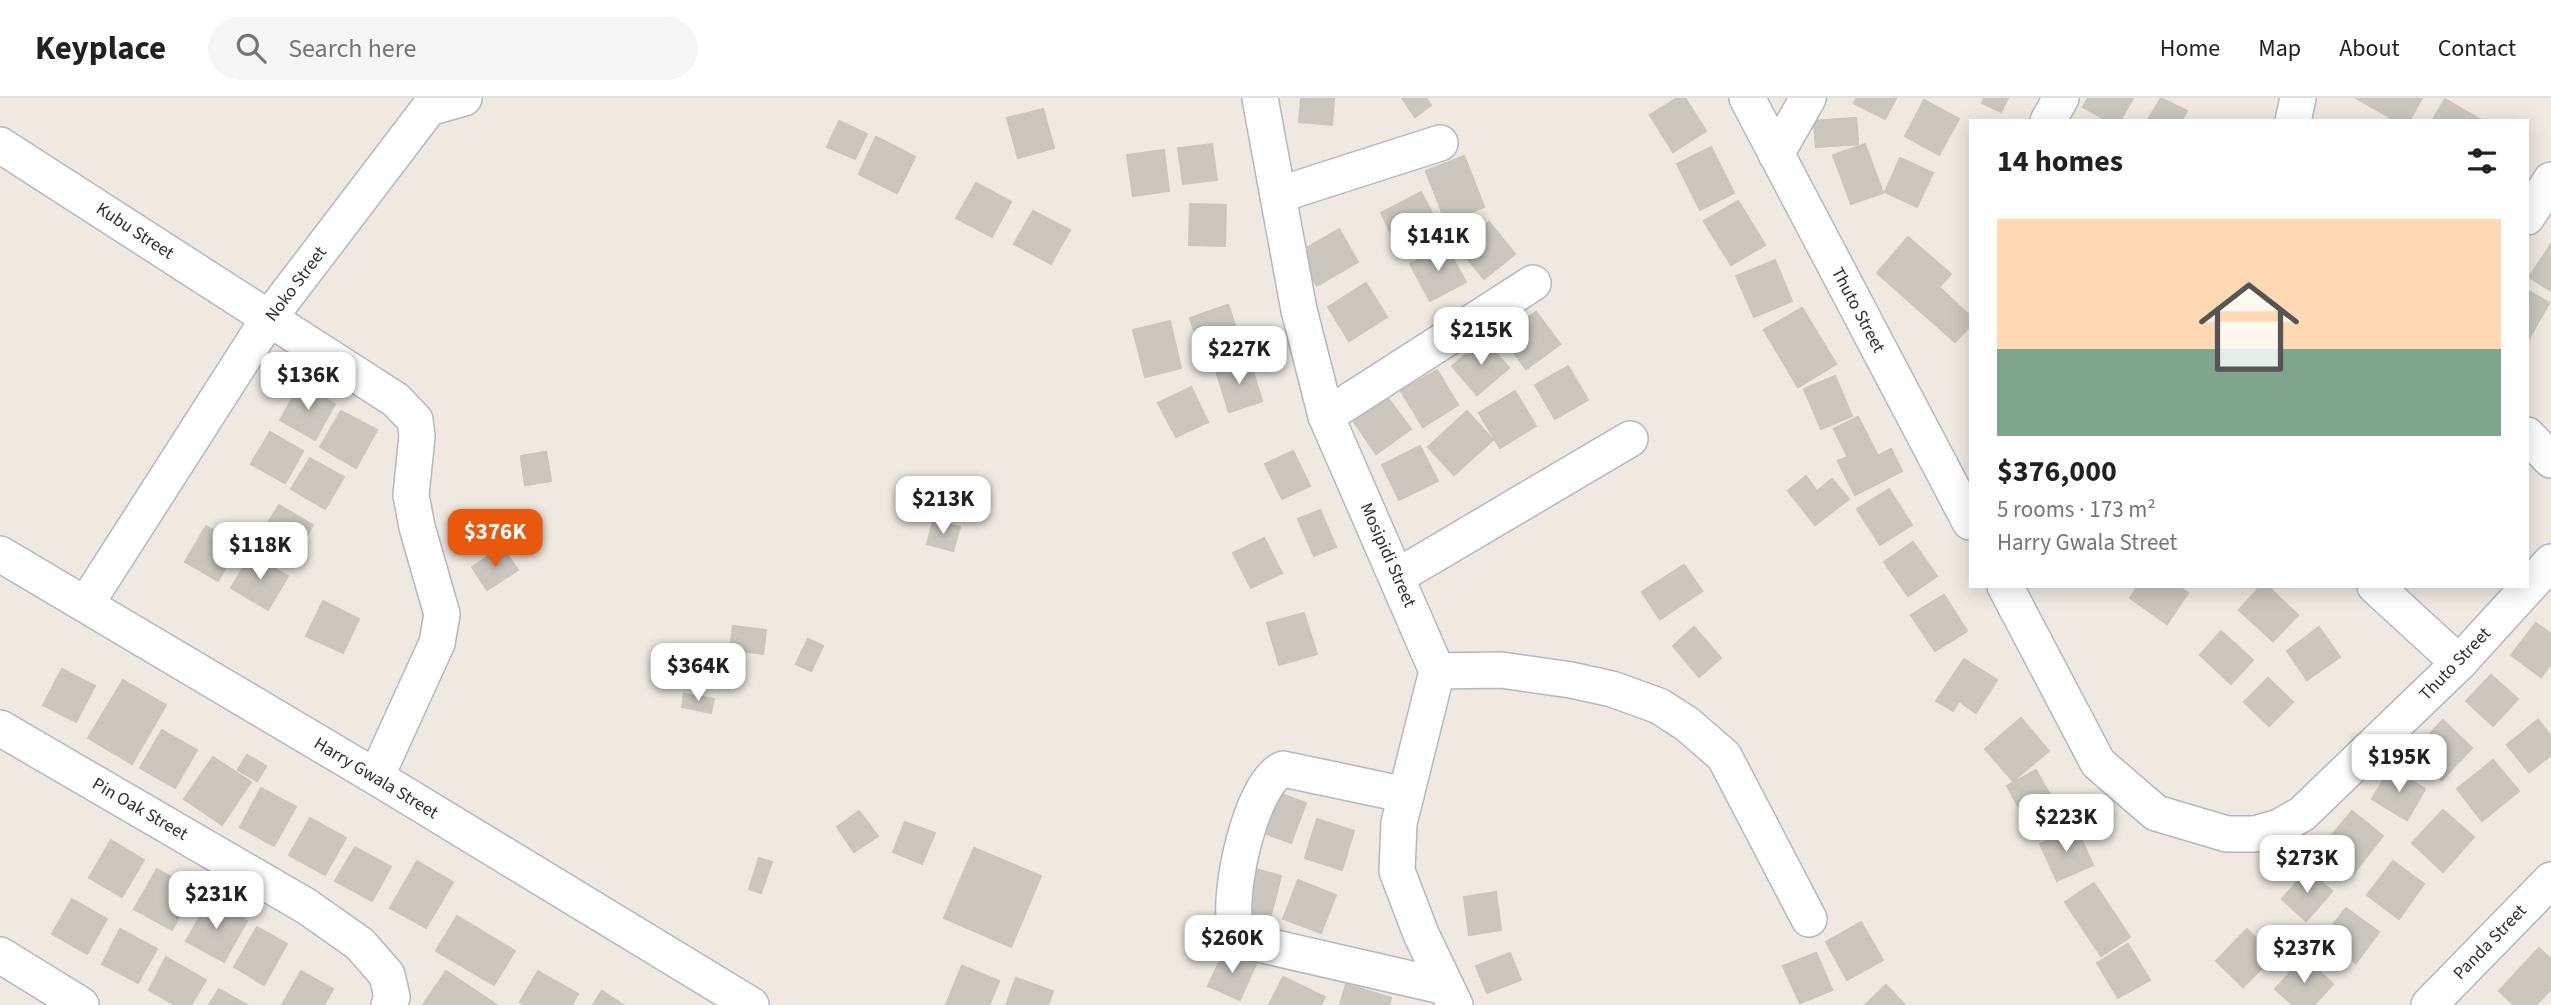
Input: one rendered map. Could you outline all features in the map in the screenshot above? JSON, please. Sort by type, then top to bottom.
[{"type":"street","name":"Noko Street","points":[[86,604],[269,318],[420,103],[464,98]]},
{"type":"street","name":"Mosipidi Street","points":[[1260,98],[1299,310],[1326,416],[1398,576],[1437,671]]},
{"type":"street","name":"Thuto Street","points":[[1747,98],[1969,520]]},
{"type":"street","points":[[1776,154],[1808,98]]},
{"type":"street","points":[[2049,119],[2061,98]]},
{"type":"street","points":[[2293,119],[2298,98]]},
{"type":"street","points":[[1278,195],[1440,143]]},
{"type":"street","name":"Kubu Street","points":[[0,145],[396,400],[415,420],[417,436],[411,495],[417,527],[442,614],[432,653],[376,777]]},
{"type":"street","points":[[2529,214],[2551,180]]},
{"type":"street","points":[[1326,416],[1533,283]]},
{"type":"street","points":[[2529,437],[2551,460]]},
{"type":"street","points":[[1398,576],[1630,439]]},
{"type":"street","name":"Harry Gwala Street","points":[[0,554],[376,777],[751,1005]]},
{"type":"street","name":"Thuto Street","points":[[2529,586],[2551,562]]},
{"type":"street","name":"Thuto Street","points":[[2006,588],[2098,763],[2155,813],[2227,834],[2255,834],[2279,827],[2302,814],[2459,663],[2527,588]]},
{"type":"street","points":[[2377,588],[2459,663]]},
{"type":"street","points":[[1451,996],[1421,934],[1397,871],[1399,822],[1437,671],[1502,670],[1571,680],[1612,689],[1659,706],[1687,724],[1724,755],[1809,919]]},
{"type":"street","name":"Pin Oak Street","points":[[0,728],[243,868],[360,944],[387,975],[391,997],[389,1005]]},
{"type":"street","points":[[1406,795],[1283,769],[1274,773],[1266,784],[1241,853],[1237,871],[1234,926],[1242,936],[1254,943],[1451,996]]},
{"type":"street","name":"Panda Street","points":[[2429,1005],[2551,880]]},
{"type":"street","points":[[0,955],[81,1005]]},
{"type":"building","points":[[1301,98],[1334,99],[1332,125],[1299,122]]},
{"type":"building","points":[[1402,98],[1426,98],[1431,105],[1415,117]]},
{"type":"building","points":[[1677,98],[1685,98],[1706,131],[1673,152],[1650,115]]},
{"type":"building","points":[[1857,98],[1896,98],[1885,119],[1854,103]]},
{"type":"building","points":[[1857,98],[1896,98],[1885,119],[1854,103]]},
{"type":"building","points":[[1984,98],[2008,98],[2001,112],[1982,103]]},
{"type":"building","points":[[2088,98],[2133,98],[2121,119],[2104,119],[2083,107]]},
{"type":"building","points":[[2161,98],[2187,111],[2182,119],[2148,119]]},
{"type":"building","points":[[2356,98],[2422,98],[2410,119],[2393,119]]},
{"type":"building","points":[[2445,99],[2479,119],[2433,119]]},
{"type":"building","points":[[1924,100],[1959,119],[1939,155],[1905,136]]},
{"type":"building","points":[[1043,109],[1054,148],[1018,158],[1007,118]]},
{"type":"building","points":[[1856,118],[1858,144],[1816,147],[1814,121]]},
{"type":"building","points":[[1856,118],[1858,144],[1816,147],[1814,121]]},
{"type":"building","points":[[839,121],[867,134],[855,159],[827,147]]},
{"type":"building","points":[[876,137],[915,157],[897,193],[859,174]]},
{"type":"building","points":[[876,137],[915,157],[897,193],[859,174]]},
{"type":"building","points":[[1212,144],[1217,180],[1183,184],[1178,148]]},
{"type":"building","points":[[1865,144],[1883,193],[1851,204],[1833,155]]},
{"type":"building","points":[[1711,147],[1734,193],[1700,210],[1677,164]]},
{"type":"building","points":[[1164,150],[1169,191],[1133,196],[1127,155]]},
{"type":"building","points":[[1464,156],[1484,207],[1446,222],[1426,171]]},
{"type":"building","points":[[1464,156],[1484,207],[1446,222],[1426,171]]},
{"type":"building","points":[[1900,158],[1933,173],[1917,207],[1885,192]]},
{"type":"building","points":[[976,183],[1011,202],[992,237],[956,218]]},
{"type":"building","points":[[1421,192],[1440,228],[1399,249],[1381,213]]},
{"type":"building","points":[[1738,201],[1765,245],[1731,265],[1704,221]]},
{"type":"building","points":[[1738,201],[1765,245],[1731,265],[1704,221]]},
{"type":"building","points":[[1190,204],[1226,205],[1225,246],[1189,245]]},
{"type":"building","points":[[1033,211],[1070,230],[1051,264],[1014,244]]},
{"type":"building","points":[[1489,222],[1515,254],[1484,279],[1458,247]]},
{"type":"building","points":[[1339,229],[1358,262],[1317,286],[1298,253]]},
{"type":"building","points":[[1908,237],[1951,274],[1939,287],[1969,315],[1969,327],[1955,342],[1877,273]]},
{"type":"building","points":[[2551,244],[2551,291],[2529,277]]},
{"type":"building","points":[[1445,245],[1466,282],[1430,301],[1410,264]]},
{"type":"building","points":[[1775,260],[1792,301],[1754,317],[1736,276]]},
{"type":"building","points":[[1366,283],[1387,317],[1349,341],[1328,307]]},
{"type":"building","points":[[2529,291],[2549,303],[2529,338]]},
{"type":"building","points":[[2529,291],[2549,303],[2529,338]]},
{"type":"building","points":[[1228,305],[1243,349],[1205,362],[1190,318]]},
{"type":"building","points":[[1228,305],[1243,349],[1205,362],[1190,318]]},
{"type":"building","points":[[1802,308],[1836,364],[1798,387],[1764,330]]},
{"type":"building","points":[[1802,308],[1836,364],[1798,387],[1764,330]]},
{"type":"building","points":[[1536,312],[1560,344],[1526,369],[1502,336]]},
{"type":"building","points":[[1536,312],[1560,344],[1526,369],[1502,336]]},
{"type":"building","points":[[1170,321],[1181,368],[1145,377],[1133,330]]},
{"type":"building","points":[[1484,339],[1509,368],[1477,395],[1452,366]]},
{"type":"building","points":[[1249,359],[1262,401],[1229,412],[1216,370]]},
{"type":"building","points":[[1249,359],[1262,401],[1229,412],[1216,370]]},
{"type":"building","points":[[1568,366],[1588,400],[1555,419],[1535,385]]},
{"type":"building","points":[[1437,370],[1458,405],[1423,427],[1401,391]]},
{"type":"building","points":[[1835,376],[1852,416],[1821,429],[1804,389]]},
{"type":"building","points":[[301,384],[335,404],[315,440],[280,420]]},
{"type":"building","points":[[1191,387],[1208,422],[1176,437],[1158,403]]},
{"type":"building","points":[[1515,391],[1536,426],[1500,448],[1479,413]]},
{"type":"building","points":[[1388,398],[1411,429],[1376,454],[1354,422]]},
{"type":"building","points":[[341,411],[377,430],[356,468],[320,447]]},
{"type":"building","points":[[1467,411],[1493,440],[1454,475],[1428,447]]},
{"type":"building","points":[[1858,417],[1878,456],[1891,449],[1902,471],[1855,495],[1838,461],[1848,457],[1834,429]]},
{"type":"building","points":[[1858,417],[1878,456],[1891,449],[1902,471],[1855,495],[1838,461],[1848,457],[1834,429]]},
{"type":"building","points":[[270,432],[303,451],[285,483],[251,464]]},
{"type":"building","points":[[270,432],[303,451],[285,483],[251,464]]},
{"type":"building","points":[[1420,446],[1438,481],[1399,500],[1382,465]]},
{"type":"building","points":[[1293,451],[1310,486],[1282,499],[1265,464]]},
{"type":"building","points":[[546,452],[551,481],[525,485],[521,456]]},
{"type":"building","points":[[546,452],[551,481],[525,485],[521,456]]},
{"type":"building","points":[[310,458],[344,477],[325,509],[291,489]]},
{"type":"building","points":[[1806,476],[1817,491],[1832,479],[1849,499],[1815,525],[1788,491]]},
{"type":"building","points":[[1889,489],[1912,525],[1880,545],[1857,509]]},
{"type":"building","points":[[279,505],[313,525],[296,556],[260,536]]},
{"type":"building","points":[[1320,510],[1336,547],[1314,556],[1298,519]]},
{"type":"building","points":[[933,521],[960,527],[953,551],[927,544]]},
{"type":"building","points":[[206,526],[239,545],[218,581],[185,562]]},
{"type":"building","points":[[1264,538],[1282,573],[1251,588],[1233,553]]},
{"type":"building","points":[[1913,542],[1937,576],[1908,596],[1884,562]]},
{"type":"building","points":[[502,547],[518,570],[487,590],[472,567]]},
{"type":"building","points":[[251,555],[288,576],[268,610],[231,588]]},
{"type":"building","points":[[1684,565],[1702,591],[1660,619],[1642,592]]},
{"type":"building","points":[[1684,565],[1702,591],[1660,619],[1642,592]]},
{"type":"building","points":[[2137,588],[2180,588],[2188,593],[2167,624],[2130,598]]},
{"type":"building","points":[[2259,588],[2269,588],[2298,615],[2273,641],[2239,610]]},
{"type":"building","points":[[2259,588],[2269,588],[2298,615],[2273,641],[2239,610]]},
{"type":"building","points":[[1944,595],[1967,631],[1935,651],[1911,615]]},
{"type":"building","points":[[1944,595],[1967,631],[1935,651],[1911,615]]},
{"type":"building","points":[[323,601],[359,619],[343,653],[306,636]]},
{"type":"building","points":[[1304,613],[1317,654],[1279,665],[1267,623]]},
{"type":"building","points":[[2536,623],[2551,634],[2551,664],[2541,677],[2511,655]]},
{"type":"building","points":[[733,626],[766,630],[763,654],[730,650]]},
{"type":"building","points":[[1694,627],[1721,658],[1699,677],[1673,646]]},
{"type":"building","points":[[2319,627],[2340,657],[2307,680],[2287,651]]},
{"type":"building","points":[[2221,631],[2253,660],[2231,684],[2200,655]]},
{"type":"building","points":[[808,639],[823,646],[811,671],[796,664]]},
{"type":"building","points":[[808,639],[823,646],[811,671],[796,664]]},
{"type":"building","points":[[1964,659],[1997,680],[1976,713],[1959,701],[1953,711],[1936,701]]},
{"type":"building","points":[[62,669],[95,686],[76,722],[43,705]]},
{"type":"building","points":[[2491,675],[2518,699],[2493,726],[2466,701]]},
{"type":"building","points":[[2268,678],[2293,702],[2269,726],[2244,702]]},
{"type":"building","points":[[123,680],[166,705],[132,764],[88,738]]},
{"type":"building","points":[[684,694],[714,699],[711,713],[682,707]]},
{"type":"building","points":[[2021,718],[2049,751],[2013,781],[1985,749]]},
{"type":"building","points":[[2443,720],[2472,748],[2442,780],[2412,753]]},
{"type":"building","points":[[2538,720],[2551,736],[2551,755],[2529,772],[2507,745]]},
{"type":"building","points":[[2538,720],[2551,736],[2551,755],[2529,772],[2507,745]]},
{"type":"building","points":[[162,730],[197,750],[175,788],[140,768]]},
{"type":"building","points":[[247,755],[266,766],[257,781],[238,770]]},
{"type":"building","points":[[247,755],[266,766],[257,781],[238,770]]},
{"type":"building","points":[[213,757],[251,782],[222,825],[184,799]]},
{"type":"building","points":[[2493,760],[2519,791],[2482,821],[2457,789]]},
{"type":"building","points":[[2391,768],[2425,789],[2407,820],[2372,799]]},
{"type":"building","points":[[2391,768],[2425,789],[2407,820],[2372,799]]},
{"type":"building","points":[[2036,770],[2065,821],[2035,837],[2007,786]]},
{"type":"building","points":[[261,788],[296,807],[274,846],[240,827]]},
{"type":"building","points":[[1271,790],[1306,803],[1291,843],[1256,830]]},
{"type":"building","points":[[2443,810],[2474,837],[2443,872],[2412,843]]},
{"type":"building","points":[[859,811],[878,836],[854,852],[837,827]]},
{"type":"building","points":[[2352,811],[2383,836],[2354,873],[2322,847]]},
{"type":"building","points":[[310,818],[346,838],[325,875],[289,855]]},
{"type":"building","points":[[1317,819],[1354,831],[1342,870],[1305,858]]},
{"type":"building","points":[[905,822],[935,833],[922,864],[893,852]]},
{"type":"building","points":[[2076,828],[2093,865],[2057,881],[2040,844]]},
{"type":"building","points":[[111,840],[144,860],[122,897],[89,878]]},
{"type":"building","points":[[355,847],[391,867],[372,901],[335,881]]},
{"type":"building","points":[[974,848],[1041,876],[1011,947],[944,918]]},
{"type":"building","points":[[759,858],[772,862],[761,893],[749,889]]},
{"type":"building","points":[[417,861],[453,882],[426,928],[390,908]]},
{"type":"building","points":[[2393,861],[2424,884],[2399,919],[2367,895]]},
{"type":"building","points":[[1246,866],[1281,876],[1269,923],[1233,914]]},
{"type":"building","points":[[157,869],[194,890],[172,930],[134,909]]},
{"type":"building","points":[[2308,870],[2332,891],[2306,921],[2282,899]]},
{"type":"building","points":[[2308,870],[2332,891],[2306,921],[2282,899]]},
{"type":"building","points":[[1298,880],[1336,895],[1321,933],[1283,919]]},
{"type":"building","points":[[2094,883],[2130,937],[2101,956],[2065,902]]},
{"type":"building","points":[[1496,892],[1501,930],[1469,935],[1464,897]]},
{"type":"building","points":[[72,899],[107,919],[87,954],[52,934]]},
{"type":"building","points":[[209,900],[247,921],[224,962],[186,941]]},
{"type":"building","points":[[2346,908],[2379,932],[2356,963],[2323,938]]},
{"type":"building","points":[[457,916],[515,951],[494,985],[436,951]]},
{"type":"building","points":[[1861,922],[1883,960],[1847,980],[1826,942]]},
{"type":"building","points":[[257,927],[287,944],[264,985],[234,967]]},
{"type":"building","points":[[120,929],[157,949],[138,983],[102,964]]},
{"type":"building","points":[[2247,929],[2274,956],[2243,987],[2216,961]]},
{"type":"building","points":[[2128,944],[2150,980],[2118,998],[2097,963]]},
{"type":"building","points":[[2539,948],[2551,959],[2551,989],[2536,1005],[2514,1005],[2499,991]]},
{"type":"building","points":[[1225,950],[1256,964],[1240,1000],[1208,986]]},
{"type":"building","points":[[1510,953],[1521,980],[1487,993],[1476,966]]},
{"type":"building","points":[[1816,953],[1832,990],[1800,1003],[1783,966]]},
{"type":"building","points":[[1816,953],[1832,990],[1800,1003],[1783,966]]},
{"type":"building","points":[[166,957],[206,980],[191,1005],[175,1005],[149,990]]},
{"type":"building","points":[[2304,957],[2333,984],[2314,1005],[2293,1005],[2275,989]]},
{"type":"building","points":[[962,966],[999,981],[989,1005],[946,1005]]},
{"type":"building","points":[[962,966],[999,981],[989,1005],[946,1005]]},
{"type":"building","points":[[301,971],[333,989],[324,1005],[282,1005]]},
{"type":"building","points":[[446,971],[497,1005],[423,1005]]},
{"type":"building","points":[[538,971],[578,994],[572,1005],[525,1005],[520,1002]]},
{"type":"building","points":[[1283,977],[1325,997],[1321,1005],[1269,1005]]},
{"type":"building","points":[[1016,978],[1053,991],[1048,1005],[1006,1005]]},
{"type":"building","points":[[1346,984],[1391,998],[1389,1005],[1340,1005]]},
{"type":"building","points":[[1886,985],[1905,1005],[1865,1005]]},
{"type":"building","points":[[219,989],[247,1005],[209,1005]]},
{"type":"building","points":[[602,991],[623,1005],[593,1005]]},
{"type":"building","points":[[602,991],[623,1005],[593,1005]]}]
